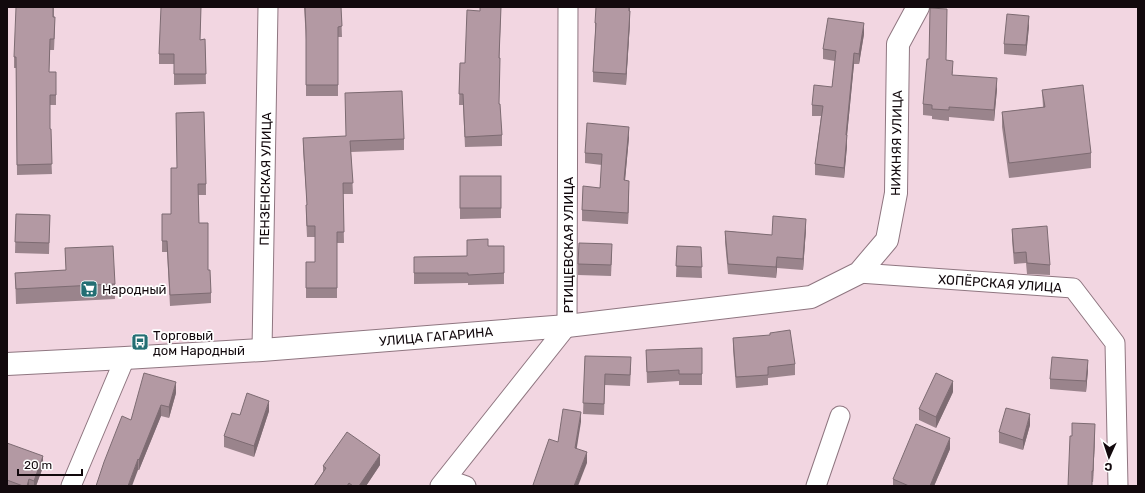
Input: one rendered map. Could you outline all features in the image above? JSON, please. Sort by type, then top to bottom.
[{"type":"street","name":"ПЕНЗЕНСКАЯ УЛИЦА","points":[[262,350],[268,7]]},
{"type":"street","name":"РТИЩЕВСКАЯ УЛИЦА","points":[[443,482],[567,326],[568,7]]},
{"type":"street","name":"НИЖНЯЯ УЛИЦА","points":[[859,273],[887,240],[896,193],[898,44],[918,7]]},
{"type":"street","name":"УЛИЦА ГАГАРИНА","points":[[7,364],[262,350],[567,326],[811,297],[859,273]]},
{"type":"street","name":"ХОПЁРСКАЯ УЛИЦА","points":[[859,273],[1073,288],[1115,343],[1118,486]]},
{"type":"street","points":[[71,486],[126,358]]},
{"type":"street","points":[[816,486],[840,416]]},
{"type":"street","points":[[443,482],[466,486]]},
{"type":"building","points":[[16,7],[53,7],[53,17],[55,17],[54,39],[50,39],[49,72],[56,72],[56,95],[50,95],[52,164],[17,165],[16,57],[14,57]]},
{"type":"building","points":[[161,7],[201,7],[200,40],[205,39],[206,74],[174,74],[174,54],[159,54]]},
{"type":"building","points":[[305,7],[341,7],[342,26],[338,27],[338,85],[306,85]]},
{"type":"building","points":[[480,7],[501,7],[499,104],[502,135],[465,137],[463,94],[459,94],[460,63],[465,63],[467,10],[480,11]]},
{"type":"building","points":[[596,7],[629,7],[626,74],[593,72]]},
{"type":"building","points":[[930,8],[947,9],[946,60],[953,61],[952,75],[997,78],[994,110],[949,107],[949,110],[932,109],[932,105],[923,104],[927,59],[929,59]]},
{"type":"building","points":[[1007,14],[1029,16],[1026,45],[1004,44]]},
{"type":"building","points":[[828,18],[864,23],[859,54],[854,53],[844,168],[815,164],[823,106],[812,105],[814,85],[832,87],[836,51],[823,49]]},
{"type":"building","points":[[1083,85],[1091,153],[1009,163],[1002,112],[1045,107],[1042,90]]},
{"type":"building","points":[[402,91],[404,139],[350,141],[353,183],[343,183],[344,232],[337,232],[337,288],[306,288],[306,262],[315,262],[315,226],[307,226],[303,138],[346,136],[345,93]]},
{"type":"building","points":[[204,112],[206,184],[198,184],[199,223],[208,223],[208,270],[210,270],[211,293],[170,295],[167,241],[162,241],[162,214],[171,214],[171,168],[177,168],[176,113]]},
{"type":"building","points":[[587,123],[629,127],[624,180],[629,181],[628,213],[582,210],[583,186],[600,188],[602,154],[585,153]]},
{"type":"building","points":[[460,176],[501,176],[501,208],[460,208]]},
{"type":"building","points":[[16,214],[50,215],[49,243],[15,242]]},
{"type":"building","points":[[773,216],[806,219],[803,259],[777,257],[776,267],[728,264],[725,231],[772,235]]},
{"type":"building","points":[[1047,226],[1050,265],[1027,263],[1026,252],[1014,253],[1012,229]]},
{"type":"building","points":[[488,239],[488,246],[504,246],[504,273],[468,275],[468,273],[414,273],[414,257],[467,256],[467,240]]},
{"type":"building","points":[[579,243],[612,244],[611,265],[578,264]]},
{"type":"building","points":[[113,246],[115,284],[16,289],[15,273],[66,270],[65,248]]},
{"type":"building","points":[[677,246],[701,247],[702,267],[676,266]]},
{"type":"building","points":[[790,330],[795,364],[768,367],[768,375],[736,377],[733,338],[770,335],[770,333]]},
{"type":"building","points":[[702,348],[702,374],[679,374],[679,370],[647,372],[646,350]]},
{"type":"building","points":[[585,356],[631,357],[630,375],[605,374],[604,404],[583,403]]},
{"type":"building","points":[[1052,357],[1088,360],[1086,381],[1050,379]]},
{"type":"building","points":[[144,373],[176,382],[169,407],[161,405],[128,486],[96,486],[122,416],[131,420]]},
{"type":"building","points":[[936,373],[953,381],[936,417],[919,409]]},
{"type":"building","points":[[247,393],[269,401],[254,446],[224,436],[232,413],[240,415]]},
{"type":"building","points":[[1006,408],[1030,414],[1023,440],[999,432]]},
{"type":"building","points":[[563,409],[581,412],[575,448],[587,452],[574,486],[535,486],[533,485],[549,439],[558,442]]},
{"type":"building","points":[[1072,423],[1095,424],[1092,486],[1068,486]]},
{"type":"building","points":[[916,424],[950,438],[930,486],[909,486],[893,479]]},
{"type":"building","points":[[347,432],[380,455],[359,486],[353,486],[349,483],[347,486],[314,486],[326,468],[323,466]]},
{"type":"building","points":[[7,443],[43,456],[34,481],[29,479],[27,486],[7,480]]},
{"type":"place","name":"Народный","points":[[89,289]]},
{"type":"place","name":"Торговый дом Народный","points":[[140,342]]}]
